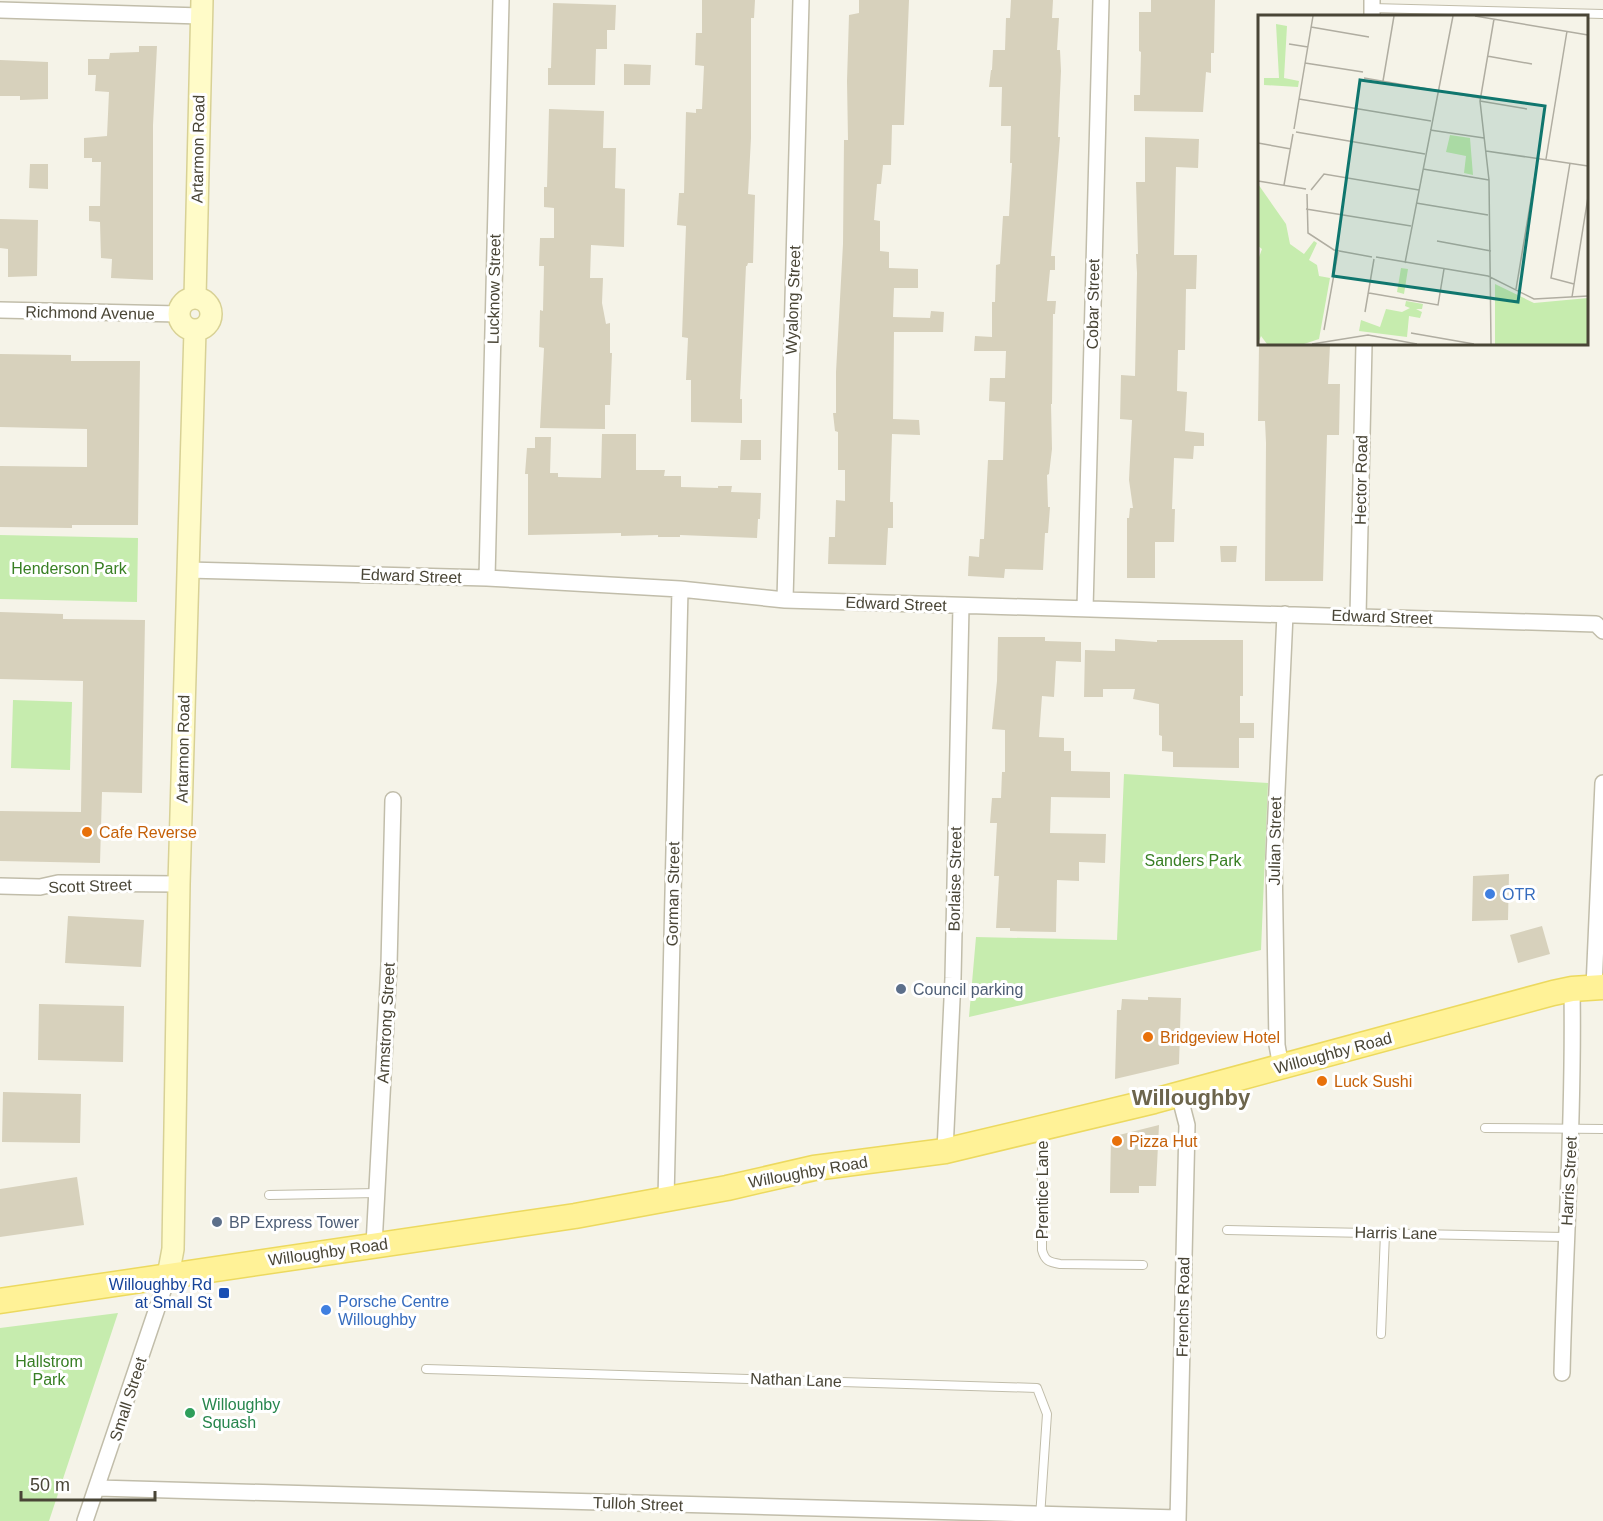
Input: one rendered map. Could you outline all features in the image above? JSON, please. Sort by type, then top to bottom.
[{"type":"main road","name":"Willoughby Road","points":[[0,1301],[575,1216],[727,1188],[814,1167],[945,1151],[1042,1129],[1590,988]]},
{"type":"street","name":"Lucknow Street","points":[[488,578],[501,0]]},
{"type":"street","name":"Wyalong Street","points":[[785,600],[801,0]]},
{"type":"street","name":"Cobar Street","points":[[1085,609],[1101,0]]},
{"type":"street","points":[[0,10],[201,8]]},
{"type":"street","name":"Artarmon Road","points":[[195,298],[201,8]]},
{"type":"street","points":[[195,298],[207,303],[211,315],[207,326],[195,330],[184,325],[179,314],[184,303],[195,298]]},
{"type":"street","name":"Richmond Avenue","points":[[0,310],[179,314]]},
{"type":"street","name":"Artarmon Road","points":[[168,1276],[173,1249],[179,884],[195,330]]},
{"type":"street","name":"Hector Road","points":[[1358,616],[1364,345]]},
{"type":"street","name":"Edward Street","points":[[187,570],[488,578],[680,589],[785,600],[1596,624],[1603,631]]},
{"type":"street","name":"Gorman Street","points":[[666,1199],[680,589]]},
{"type":"street","name":"Borlaise Street","points":[[945,1151],[953,978],[961,606]]},
{"type":"street","name":"Julian Street","points":[[1281,1067],[1276,1045],[1274,857],[1285,614]]},
{"type":"street","name":"Harris Street","points":[[1562,1373],[1572,1128],[1590,988],[1603,783]]},
{"type":"street","name":"Armstrong Street","points":[[374,1245],[389,965],[393,800]]},
{"type":"street","name":"Scott Street","points":[[0,886],[40,887],[57,883],[179,884]]},
{"type":"street","name":"Frenchs Road","points":[[1178,1520],[1187,1125],[1179,1094]]},
{"type":"street","name":"Small Street","points":[[86,1521],[168,1276]]},
{"type":"street","name":"Tulloh Street","points":[[98,1488],[1040,1518],[1178,1520]]},
{"type":"lane","points":[[1372,8],[1603,14]]},
{"type":"lane","points":[[1485,1128],[1603,1129]]},
{"type":"lane","name":"Prentice Lane","points":[[1042,1129],[1044,1258],[1049,1262],[1060,1264],[1143,1265]]},
{"type":"lane","points":[[269,1195],[377,1193]]},
{"type":"lane","name":"Harris Lane","points":[[1227,1230],[1566,1238]]},
{"type":"lane","points":[[1381,1334],[1385,1233]]},
{"type":"lane","name":"Nathan Lane","points":[[426,1369],[1037,1388],[1047,1414],[1040,1518]]},
{"type":"green space","name":"Henderson Park","points":[[0,535],[138,538],[137,602],[0,599]]},
{"type":"green space","points":[[13,700],[72,702],[70,770],[11,768]]},
{"type":"green space","name":"Sanders Park","points":[[1124,774],[1268,783],[1261,950],[969,1017],[976,937],[1117,940]]},
{"type":"green space","name":"Hallstrom Park","points":[[118,1313],[49,1521],[0,1521],[0,1328]]},
{"type":"building","points":[[702,0],[755,0],[754,18],[751,18],[751,138],[748,194],[755,195],[753,263],[748,263],[746,266],[740,399],[742,399],[742,423],[691,422],[691,380],[686,380],[688,338],[682,337],[686,226],[677,225],[679,193],[684,193],[686,112],[696,113],[696,109],[702,109],[704,66],[695,65],[696,33],[702,33]]},
{"type":"building","points":[[859,0],[909,0],[904,125],[892,125],[891,165],[883,165],[881,184],[877,184],[874,220],[880,221],[880,251],[889,252],[889,268],[918,269],[918,288],[894,288],[893,317],[930,318],[931,311],[944,312],[943,332],[894,332],[893,419],[919,420],[920,435],[892,434],[890,502],[893,502],[893,528],[888,528],[886,565],[828,564],[829,537],[835,537],[836,500],[845,501],[845,470],[838,470],[838,432],[835,431],[833,413],[836,413],[843,244],[844,140],[848,140],[849,15],[859,13]]},
{"type":"building","points":[[1011,0],[1053,0],[1052,18],[1059,18],[1057,50],[1060,50],[1061,71],[1058,137],[1060,137],[1051,256],[1055,256],[1055,270],[1050,270],[1047,301],[1056,301],[1055,314],[1053,314],[1052,449],[1047,475],[1048,507],[1050,507],[1048,533],[1045,533],[1043,570],[1005,569],[1004,578],[968,576],[969,556],[979,557],[980,539],[984,539],[988,460],[1003,460],[1005,402],[989,401],[990,378],[1005,378],[1006,351],[974,351],[975,336],[992,337],[992,302],[995,302],[996,265],[1000,264],[1003,216],[1009,216],[1012,163],[1010,163],[1011,126],[1001,126],[1002,87],[989,87],[993,50],[1005,50],[1006,18],[1010,18]]},
{"type":"building","points":[[1151,0],[1215,0],[1214,53],[1211,53],[1211,73],[1206,72],[1203,112],[1134,111],[1134,95],[1140,95],[1139,12],[1151,12]]},
{"type":"building","points":[[553,3],[616,5],[615,30],[607,30],[607,49],[596,49],[595,85],[548,85],[548,68],[551,68]]},
{"type":"building","points":[[139,46],[157,46],[153,125],[153,280],[111,278],[112,259],[101,258],[100,222],[89,221],[89,206],[100,206],[101,162],[92,162],[92,158],[84,158],[84,138],[107,136],[109,92],[95,91],[96,75],[88,75],[88,59],[109,59],[110,53],[139,52]]},
{"type":"building","points":[[0,60],[48,62],[48,99],[20,100],[20,96],[0,96]]},
{"type":"building","points":[[624,64],[651,65],[650,85],[624,85]]},
{"type":"building","points":[[549,109],[604,111],[603,148],[616,148],[615,188],[625,189],[624,247],[591,245],[590,278],[603,278],[602,303],[606,324],[610,323],[610,353],[612,353],[610,405],[605,405],[605,429],[540,428],[544,348],[539,347],[544,266],[539,266],[540,238],[554,238],[554,208],[544,207],[544,187],[547,187]]},
{"type":"building","points":[[1145,137],[1199,139],[1198,168],[1176,167],[1174,255],[1197,255],[1196,289],[1186,289],[1185,350],[1178,350],[1177,391],[1187,392],[1185,431],[1204,433],[1204,446],[1194,446],[1193,459],[1174,458],[1172,509],[1175,509],[1174,542],[1155,542],[1155,578],[1127,578],[1127,518],[1129,518],[1130,508],[1133,508],[1129,480],[1132,420],[1120,419],[1121,375],[1135,376],[1136,254],[1138,254],[1136,182],[1145,182]]},
{"type":"building","points":[[30,164],[48,164],[48,189],[29,188]]},
{"type":"building","points":[[0,219],[38,220],[37,276],[8,277],[8,249],[0,248]]},
{"type":"building","points":[[1259,345],[1330,345],[1328,384],[1340,384],[1339,435],[1327,435],[1323,581],[1265,581],[1266,443],[1265,421],[1258,421]]},
{"type":"building","points":[[0,354],[71,355],[71,361],[140,361],[138,525],[72,525],[72,528],[0,527],[0,466],[87,467],[87,429],[0,427]]},
{"type":"building","points":[[602,434],[636,434],[636,470],[665,470],[664,476],[681,476],[681,487],[732,486],[731,492],[761,493],[757,538],[680,535],[680,537],[621,536],[621,533],[528,535],[528,474],[525,474],[527,448],[535,448],[535,437],[551,437],[550,473],[558,473],[558,477],[601,478]]},
{"type":"building","points":[[741,440],[761,440],[761,460],[740,460]]},
{"type":"building","points":[[1220,546],[1237,546],[1236,562],[1221,562]]},
{"type":"building","points":[[0,612],[63,614],[63,619],[145,620],[142,793],[102,792],[100,863],[0,861],[0,811],[81,812],[83,681],[0,679]]},
{"type":"building","points":[[998,637],[1045,637],[1045,641],[1081,642],[1081,662],[1056,661],[1054,697],[1042,696],[1039,737],[1064,738],[1064,751],[1071,751],[1071,771],[1110,772],[1110,798],[1051,797],[1050,833],[1106,834],[1105,863],[1079,862],[1079,881],[1057,880],[1056,932],[1010,931],[1010,928],[996,928],[999,876],[994,876],[997,823],[990,823],[992,798],[1001,798],[1002,772],[1005,772],[1005,730],[992,729],[997,681]]},
{"type":"building","points":[[1115,639],[1157,642],[1157,640],[1243,640],[1243,696],[1240,696],[1240,723],[1254,723],[1254,738],[1239,738],[1239,768],[1173,767],[1173,752],[1162,751],[1162,736],[1159,735],[1159,704],[1133,699],[1135,689],[1103,689],[1103,697],[1084,697],[1085,650],[1115,651]]},
{"type":"building","name":"OTR","points":[[1509,874],[1508,920],[1472,921],[1473,876]]},
{"type":"building","points":[[68,916],[144,920],[141,967],[65,963]]},
{"type":"building","points":[[1542,926],[1550,954],[1518,963],[1510,935]]},
{"type":"building","name":"Bridgeview Hotel","points":[[1148,997],[1181,998],[1179,1064],[1115,1079],[1117,1010],[1121,1010],[1122,999],[1148,1000]]},
{"type":"building","points":[[39,1004],[124,1006],[123,1062],[38,1060]]},
{"type":"building","points":[[3,1092],[81,1094],[80,1143],[2,1142]]},
{"type":"building","points":[[1159,1125],[1156,1186],[1139,1186],[1139,1193],[1110,1193],[1111,1137]]},
{"type":"building","points":[[77,1177],[84,1225],[0,1237],[0,1189]]},
{"type":"place","name":"Cafe Reverse","points":[[87,832]]},
{"type":"place","name":"OTR","points":[[1490,894]]},
{"type":"place","name":"Council parking","points":[[901,989]]},
{"type":"place","name":"Bridgeview Hotel","points":[[1148,1037]]},
{"type":"place","name":"Luck Sushi","points":[[1322,1081]]},
{"type":"place","name":"Pizza Hut","points":[[1117,1141]]},
{"type":"place","name":"BP Express Tower","points":[[217,1222]]},
{"type":"place","name":"Willoughby Rd at Small St","points":[[224,1293]]},
{"type":"place","name":"Porsche Centre Willoughby","points":[[326,1310]]},
{"type":"place","name":"Willoughby Squash","points":[[190,1413]]},
{"type":"district","name":"Willoughby","points":[[1191,1097]]}]
